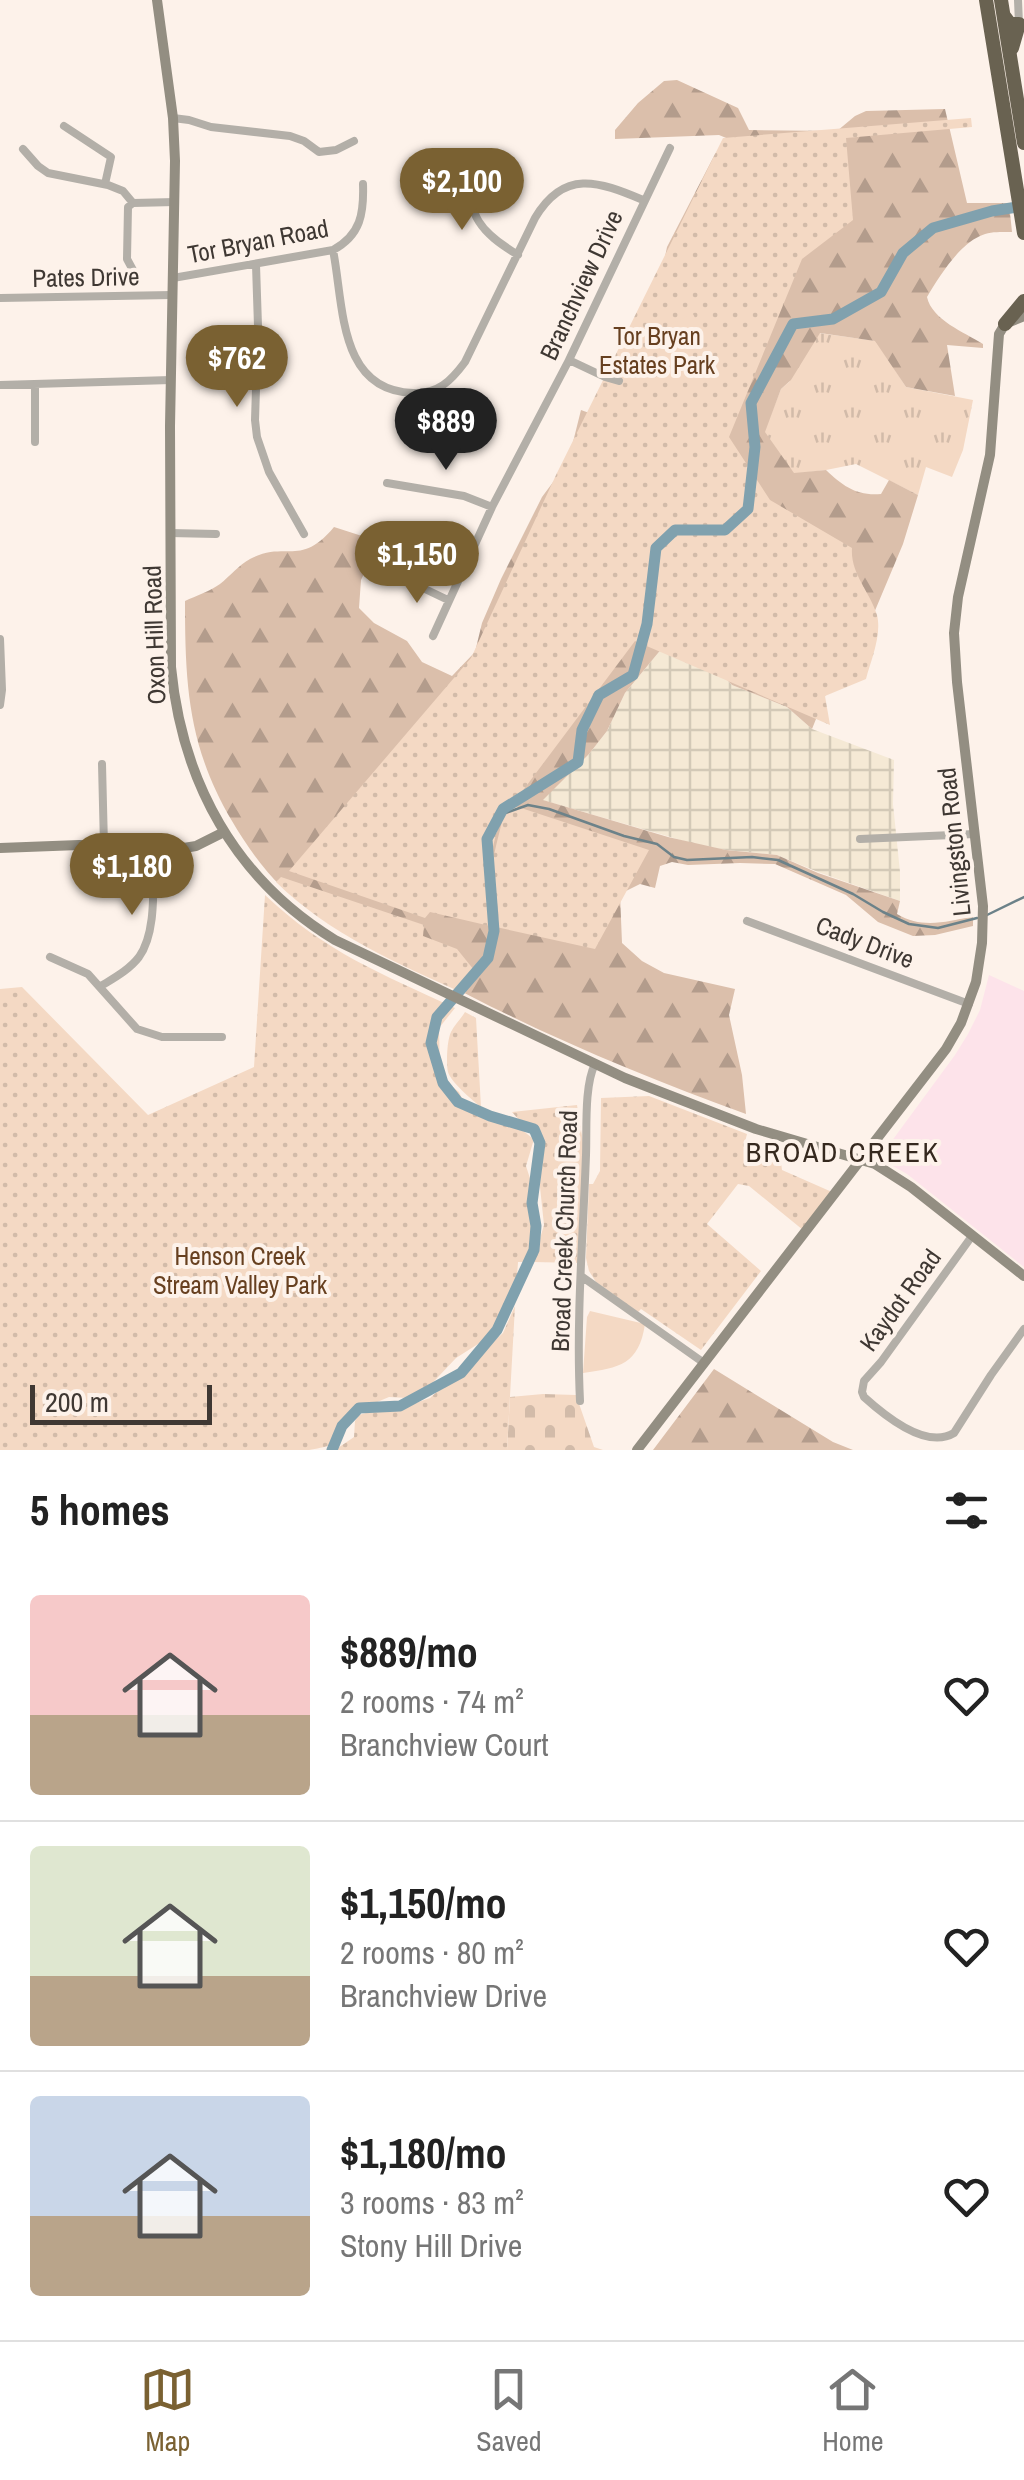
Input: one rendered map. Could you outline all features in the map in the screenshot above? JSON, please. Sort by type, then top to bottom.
[{"type":"highway","points":[[986,0],[1024,233]]},
{"type":"highway","points":[[1001,0],[1024,142]]},
{"type":"highway","points":[[1004,16],[1010,24],[1019,24],[1011,64]]},
{"type":"highway","points":[[1005,324],[1024,301]]},
{"type":"main road","name":"Oxon Hill Road","points":[[157,0],[173,118],[170,645],[174,701],[192,768],[224,832],[265,884],[308,922],[357,952],[686,1103],[756,1129],[875,1164],[911,1187],[1024,1276]]},
{"type":"main road","points":[[1005,324],[1024,316]]},
{"type":"main road","name":"Livingston Road","points":[[637,1450],[946,1049],[969,1004],[980,962],[984,910],[954,632],[958,597],[990,455],[997,344],[1005,324]]},
{"type":"main road","points":[[0,848],[196,846],[224,832]]},
{"type":"street","points":[[1018,0],[1019,24]]},
{"type":"street","points":[[173,118],[290,136],[319,152],[336,150],[354,141]]},
{"type":"street","points":[[64,126],[110,157],[105,184]]},
{"type":"street","name":"Branchview Drive","points":[[434,636],[492,507],[569,360],[670,148]]},
{"type":"street","points":[[23,149],[48,172],[105,184],[123,191],[133,202]]},
{"type":"street","points":[[467,172],[471,206],[480,227],[518,255]]},
{"type":"street","points":[[333,250],[354,357],[368,376],[382,386],[418,394],[440,388],[465,362],[547,199],[584,182],[643,200]]},
{"type":"street","name":"Tor Bryan Road","points":[[173,278],[333,250],[357,229],[363,184]]},
{"type":"street","points":[[134,272],[127,259],[128,207],[133,202],[175,202]]},
{"type":"street","points":[[256,265],[257,437],[269,472],[304,534]]},
{"type":"street","name":"Pates Drive","points":[[0,298],[172,295]]},
{"type":"street","points":[[569,360],[619,381]]},
{"type":"street","points":[[0,385],[171,380]]},
{"type":"street","points":[[35,384],[35,442]]},
{"type":"street","points":[[387,483],[452,493],[492,507]]},
{"type":"street","points":[[170,534],[216,534]]},
{"type":"street","points":[[402,578],[448,600]]},
{"type":"street","points":[[0,640],[0,704]]},
{"type":"street","points":[[102,764],[104,846]]},
{"type":"street","points":[[860,839],[975,834]]},
{"type":"street","points":[[101,986],[127,970],[140,956],[151,930],[154,848]]},
{"type":"street","name":"Cady Drive","points":[[747,920],[969,1004]]},
{"type":"street","points":[[50,956],[88,974],[138,1029],[162,1037],[222,1036]]},
{"type":"street","name":"Broad Creek Church Road","points":[[580,1401],[588,1104],[594,1064]]},
{"type":"street","name":"Kaydot Road","points":[[972,1236],[864,1380],[864,1397],[916,1434],[932,1440],[946,1439],[954,1433],[1024,1329]]},
{"type":"street","points":[[581,1276],[704,1363]]},
{"type":"shaded area","points":[[663,647],[709,661],[732,685],[787,707],[812,729],[894,760],[900,901],[777,855],[691,843],[542,800],[589,754],[607,731],[625,693]]},
{"type":"shaded area","points":[[989,975],[1024,991],[1024,1267],[907,1174],[884,1161],[883,1153],[968,1034],[980,1010]]},
{"type":"green space","name":"Tor Bryan Estates Park","points":[[677,80],[738,108],[749,130],[837,131],[866,111],[945,109],[967,203],[1009,203],[1012,232],[987,233],[964,247],[927,297],[942,319],[983,344],[983,348],[947,345],[955,396],[906,387],[875,341],[820,333],[791,380],[781,389],[765,432],[794,473],[826,470],[850,489],[872,494],[881,494],[889,480],[918,495],[903,544],[874,613],[826,694],[812,729],[787,707],[732,685],[709,661],[663,647],[625,693],[607,731],[589,754],[543,800],[668,837],[726,850],[777,855],[900,901],[897,914],[906,919],[934,923],[973,916],[973,926],[913,936],[878,922],[846,895],[775,864],[672,862],[660,866],[655,888],[640,884],[620,894],[622,943],[642,961],[664,973],[735,989],[729,1015],[746,1114],[597,1056],[500,1011],[406,962],[282,887],[261,864],[217,794],[198,741],[186,660],[185,601],[220,584],[250,559],[312,547],[334,527],[362,536],[377,546],[361,580],[359,608],[374,623],[407,641],[422,662],[452,676],[475,652],[482,623],[501,579],[542,497],[568,462],[581,410],[630,428],[667,247],[715,154],[731,140],[719,135],[615,139],[615,130],[638,103],[664,81]]},
{"type":"green space","name":"Tor Bryan Estates Park","points":[[971,118],[972,127],[846,138],[853,220],[802,259],[729,437],[770,500],[852,548],[857,574],[877,615],[877,639],[866,679],[825,696],[830,725],[635,641],[512,805],[649,850],[595,949],[496,927],[492,872],[503,817],[491,858],[494,910],[490,926],[430,912],[425,918],[289,871],[471,658],[556,475],[723,138]]},
{"type":"green space","points":[[693,314],[701,329],[678,340],[671,324]]},
{"type":"green space","points":[[819,333],[876,341],[906,387],[973,400],[963,450],[952,477],[926,467],[918,495],[856,464],[793,474],[764,432],[781,389]]},
{"type":"green space","points":[[281,877],[424,925],[423,936],[457,949],[474,970],[465,994],[342,933],[276,882]]},
{"type":"green space","name":"Henson Creek Stream Valley Park","points":[[265,895],[332,947],[455,1008],[439,1028],[440,1072],[445,1081],[459,1092],[466,1107],[481,1110],[482,1115],[507,1117],[534,1139],[526,1166],[535,1194],[532,1242],[524,1262],[518,1262],[503,1318],[489,1337],[456,1358],[421,1395],[389,1397],[351,1413],[343,1435],[326,1447],[0,1450],[0,989],[22,987],[148,1115],[254,1067]]},
{"type":"green space","points":[[465,1012],[476,1018],[481,1107],[448,1072],[450,1036]]},
{"type":"green space","points":[[649,1096],[747,1134],[744,1146],[779,1146],[782,1170],[832,1192],[803,1230],[749,1186],[738,1184],[707,1224],[761,1271],[701,1350],[596,1282],[586,1258],[589,1184],[593,1184],[600,1171],[601,1098]]},
{"type":"green space","points":[[577,1105],[583,1142],[580,1263],[533,1262],[544,1225],[538,1168],[542,1138],[512,1112]]},
{"type":"green space","points":[[515,1306],[507,1450],[335,1450],[354,1437],[359,1415],[430,1398],[503,1333]]},
{"type":"green space","points":[[590,1311],[645,1324],[638,1348],[626,1362],[583,1373]]},
{"type":"green space","points":[[714,1369],[833,1442],[853,1450],[653,1450]]},
{"type":"green space","points":[[576,1395],[594,1447],[603,1450],[507,1450],[510,1397]]},
{"type":"waterway","points":[[332,1450],[342,1426],[359,1408],[400,1406],[461,1373],[497,1330],[534,1250],[536,1226],[532,1203],[540,1143],[534,1129],[458,1102],[443,1083],[431,1043],[437,1017],[488,958],[494,931],[487,839],[503,809],[578,762],[582,730],[599,695],[633,675],[647,624],[656,548],[675,530],[725,530],[748,509],[755,447],[751,403],[793,324],[833,319],[881,292],[903,253],[933,228],[1024,206]]},
{"type":"waterway","points":[[500,815],[528,805],[549,809],[657,844],[674,857],[687,860],[778,860],[909,924],[938,928],[977,918]]},
{"type":"waterway","points":[[985,916],[1024,897]]},
{"type":"district","name":"BROAD CREEK","points":[[843,1152]]}]
